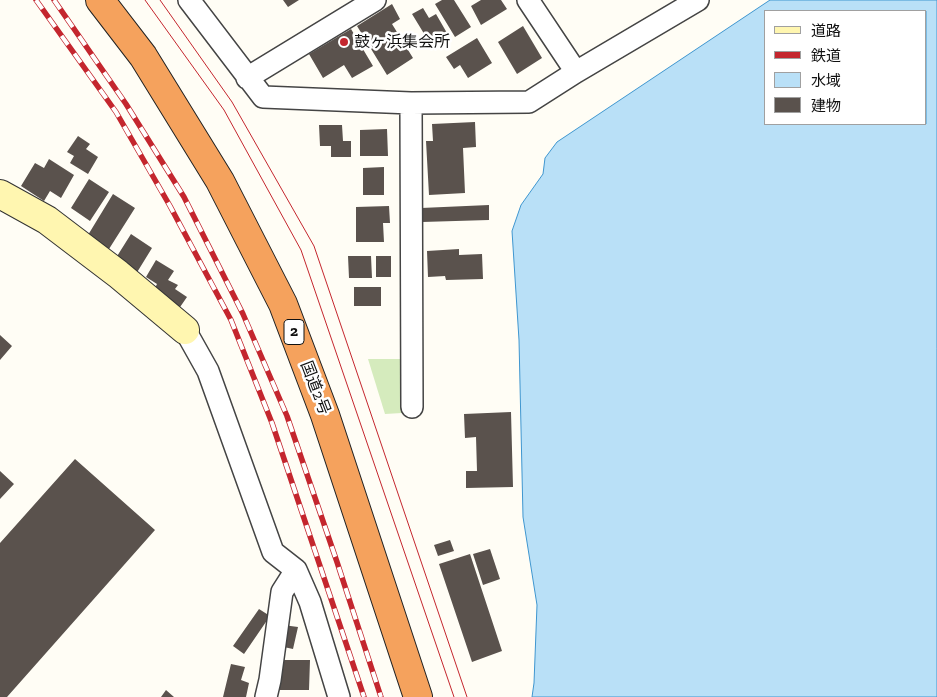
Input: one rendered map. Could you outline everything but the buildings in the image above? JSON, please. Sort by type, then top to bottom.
[{"type":"highway","name":"国道2号","points":[[100,0],[143,56],[220,181],[283,304],[326,415],[418,697]]},
{"type":"street","points":[[189,0],[263,97],[411,103],[529,102],[698,0]]},
{"type":"street","points":[[247,78],[375,0]]},
{"type":"street","points":[[528,0],[576,72]]},
{"type":"street","points":[[411,103],[412,407]]},
{"type":"street","points":[[0,194],[47,220],[118,274],[185,330],[208,371],[273,552],[296,570],[310,602],[339,697]]},
{"type":"street","points":[[266,697],[282,592],[296,570]]},
{"type":"green space","points":[[368,359],[403,359],[402,413],[385,414]]},
{"type":"water","points":[[770,0],[937,0],[937,697],[532,697],[537,605],[523,517],[519,340],[512,231],[521,205],[543,174],[545,158],[557,142]]},
{"type":"tram line","points":[[145,0],[224,110],[301,250],[454,697]]},
{"type":"tram line","points":[[160,0],[232,102],[314,246],[467,697]]},
{"type":"railway","points":[[36,0],[116,112],[170,206],[231,320],[272,423],[364,697]]},
{"type":"railway","points":[[54,0],[126,104],[184,197],[243,314],[287,416],[381,697]]},
{"type":"place","name":"鼓ヶ浜集会所","points":[[344,42]]}]
